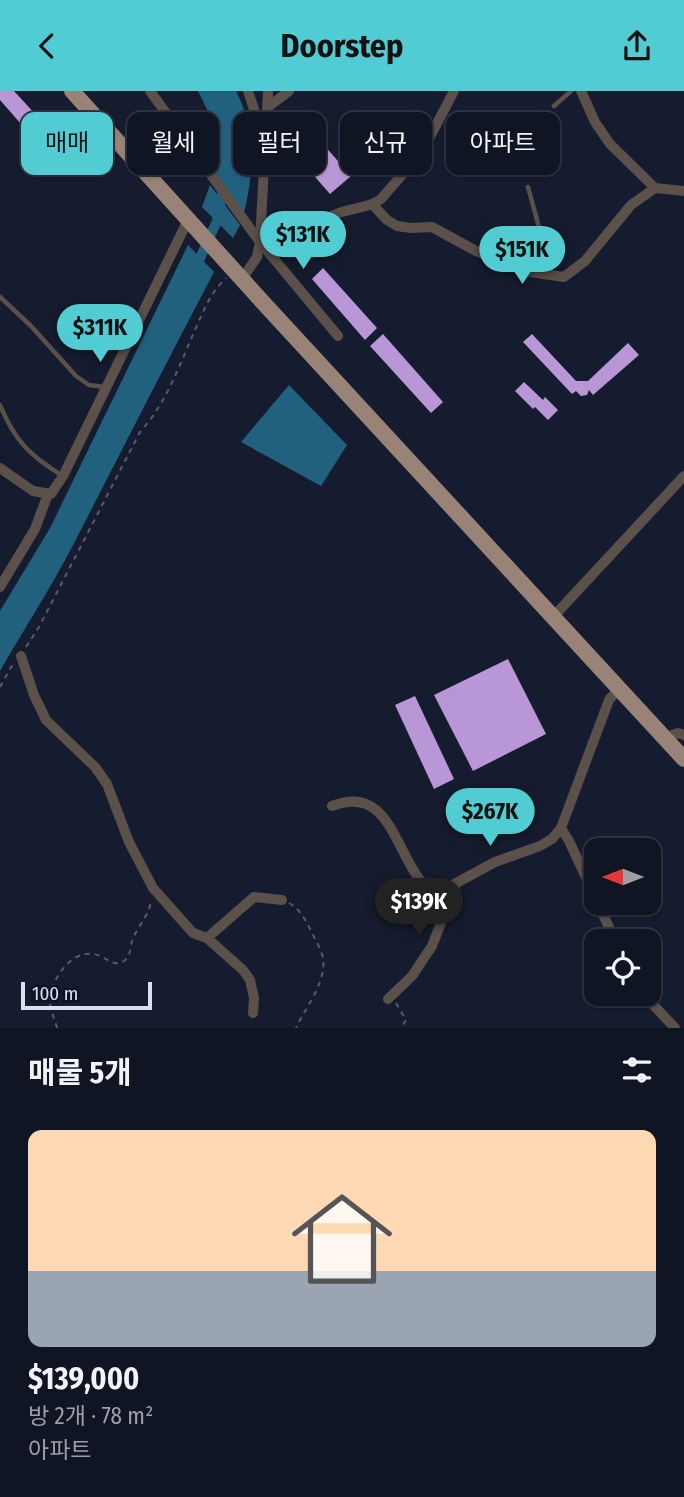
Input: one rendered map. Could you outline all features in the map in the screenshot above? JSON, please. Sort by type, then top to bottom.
[{"type":"main road","points":[[72,91],[684,759]]},
{"type":"street","points":[[149,91],[263,246],[338,335]]},
{"type":"street","points":[[248,91],[255,112]]},
{"type":"street","points":[[268,91],[268,112]]},
{"type":"street","points":[[268,107],[289,91]]},
{"type":"street","points":[[263,246],[281,247],[336,213],[373,205],[422,152],[454,91]]},
{"type":"street","points":[[581,91],[610,144],[655,188],[684,191]]},
{"type":"street","points":[[239,275],[257,257],[263,246],[264,175]]},
{"type":"street","points":[[373,205],[397,226],[432,227],[476,251],[523,271],[564,277],[578,268],[631,205],[655,188]]},
{"type":"street","points":[[0,468],[33,491],[51,493],[63,476],[188,220]]},
{"type":"street","points":[[554,617],[684,476]]},
{"type":"street","points":[[0,587],[35,529],[48,493]]},
{"type":"street","points":[[21,656],[34,695],[47,720],[95,767],[107,784],[129,842],[149,880],[192,933],[207,938],[243,970],[250,980],[254,998],[253,1013]]},
{"type":"street","points":[[332,806],[354,800],[371,806],[393,830],[417,879],[433,892],[456,883],[495,862],[552,839],[561,828],[610,700],[619,688]]},
{"type":"street","points":[[664,738],[678,733],[684,736]]},
{"type":"street","points":[[561,828],[584,874]]},
{"type":"street","points":[[390,997],[412,976],[432,946],[456,883]]},
{"type":"street","points":[[207,938],[254,897],[282,900]]},
{"type":"street","points":[[654,1006],[675,1028]]},
{"type":"lane","points":[[554,106],[571,91]]},
{"type":"lane","points":[[528,187],[552,276]]},
{"type":"lane","points":[[0,297],[32,326],[76,376],[89,385],[106,387]]},
{"type":"lane","points":[[0,405],[6,419],[29,453],[63,476]]},
{"type":"path","points":[[436,125],[446,127]]},
{"type":"path","points":[[0,687],[39,627],[140,432],[149,422],[172,381],[209,297],[239,275]]},
{"type":"path","points":[[57,1028],[50,999],[59,972],[75,959],[88,954],[95,954],[117,964],[129,957],[133,938],[148,915],[151,905],[149,880]]},
{"type":"path","points":[[282,900],[299,910],[322,955],[323,963],[315,997],[296,1028]]},
{"type":"path","points":[[390,997],[406,1020],[401,1028]]},
{"type":"water","points":[[198,91],[236,91],[245,112],[233,112],[233,175],[250,175],[244,213],[215,175],[219,175],[219,112],[208,112]]},
{"type":"water","points":[[210,185],[240,225],[233,238],[202,207]]},
{"type":"water","points":[[188,245],[214,272],[70,551],[0,671],[0,611],[50,528]]},
{"type":"water","points":[[289,385],[347,445],[321,486],[241,442]]},
{"type":"building","points":[[0,91],[14,91],[33,112],[21,112],[21,124],[0,100]]},
{"type":"building","points":[[326,147],[340,163],[340,175],[351,176],[330,194],[313,175],[326,175]]},
{"type":"building","points":[[323,268],[377,328],[365,340],[312,279]]},
{"type":"building","points":[[383,334],[443,402],[431,413],[370,346]]},
{"type":"building","points":[[532,334],[576,381],[588,381],[628,343],[639,355],[593,395],[589,390],[587,395],[581,396],[576,391],[572,394],[523,342]]},
{"type":"building","points":[[524,382],[558,410],[548,420],[515,391]]},
{"type":"building","points":[[508,659],[546,734],[473,771],[434,695]]},
{"type":"building","points":[[415,696],[454,779],[434,789],[395,705]]},
{"type":"waterway","points":[[195,269],[217,221],[224,184]]}]
